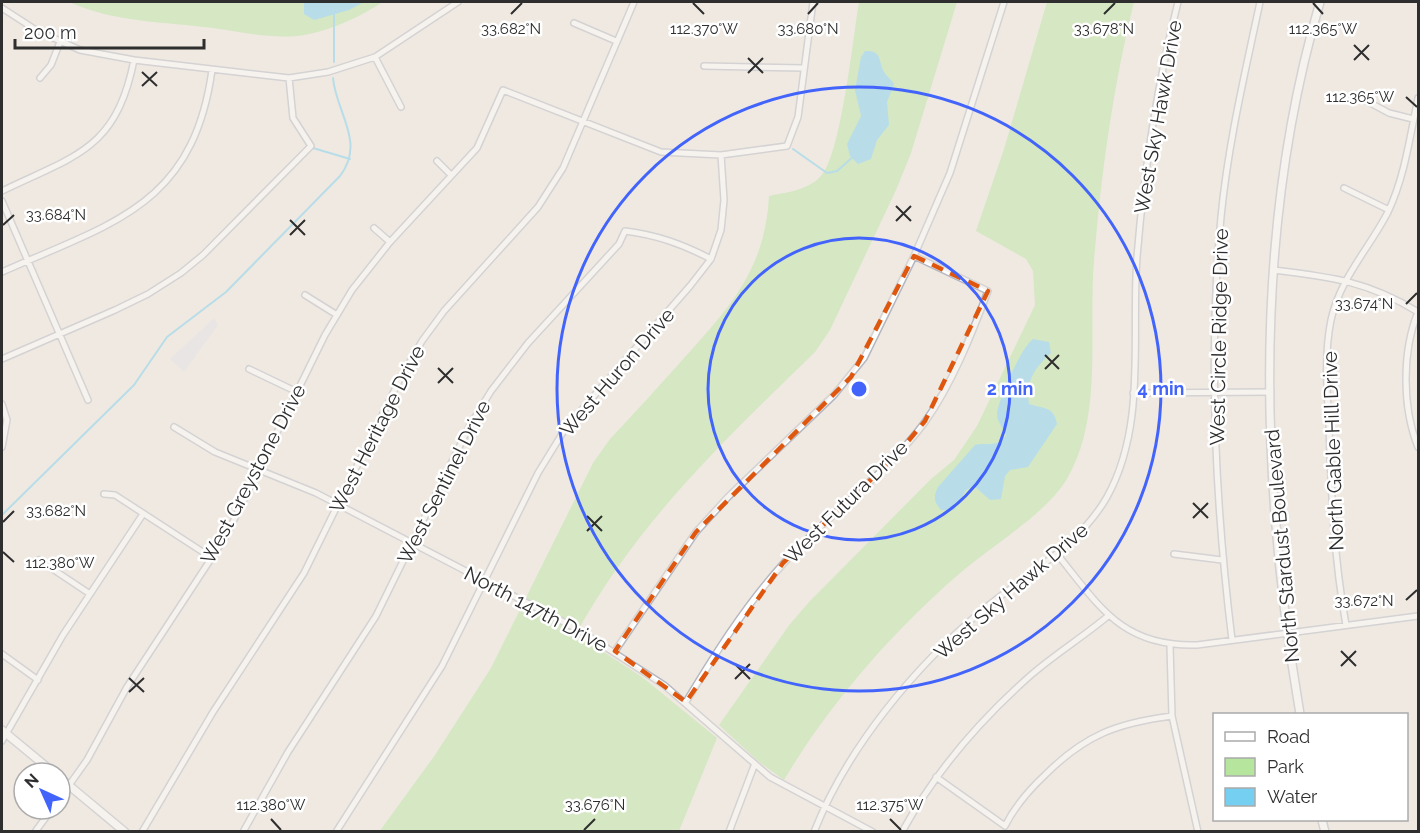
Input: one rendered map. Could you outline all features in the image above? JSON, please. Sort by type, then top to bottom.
[{"type":"street","points":[[2,8],[60,42],[80,50],[134,60],[289,78],[328,72],[375,57],[458,2]]},
{"type":"street","name":"West Heritage Drive","points":[[142,831],[213,712],[285,606],[400,379],[422,341],[444,311],[538,207],[563,168],[634,2]]},
{"type":"street","points":[[581,122],[661,152],[721,156],[788,146],[798,117],[813,2]]},
{"type":"street","points":[[615,651],[696,532],[728,497],[834,395],[864,358],[914,256],[950,173],[1004,2]]},
{"type":"street","name":"West Sky Hawk Drive","points":[[814,831],[824,806],[858,747],[889,706],[928,663],[981,612],[1057,554],[1092,519],[1119,472],[1128,444],[1133,393],[1134,319],[1141,215],[1160,78],[1178,2]]},
{"type":"street","name":"West Circle Ridge Drive","points":[[1232,640],[1222,560],[1215,392],[1216,285],[1221,215],[1236,114],[1260,2]]},
{"type":"street","name":"North Stardust Boulevard","points":[[1300,713],[1288,632],[1271,458],[1273,270],[1282,181],[1301,73],[1320,2]]},
{"type":"street","points":[[574,23],[616,41]]},
{"type":"street","points":[[40,78],[51,65],[60,42]]},
{"type":"street","points":[[375,57],[401,107]]},
{"type":"street","points":[[2,190],[83,152],[113,124],[128,93],[134,60]]},
{"type":"street","points":[[705,66],[803,68]]},
{"type":"street","points":[[2,273],[110,226],[143,204],[167,181],[186,157],[198,129],[207,102],[212,70]]},
{"type":"street","points":[[2,359],[148,294],[181,273],[203,255],[310,146],[293,118],[289,78]]},
{"type":"street","name":"West Greystone Drive","points":[[72,780],[127,687],[212,558],[260,471],[297,392],[352,290],[390,242],[477,148],[503,90],[581,122]]},
{"type":"street","points":[[1361,98],[1389,112],[1413,119]]},
{"type":"street","name":"North Gable Hill Drive","points":[[1346,625],[1334,534],[1328,404],[1331,320],[1345,280],[1389,210],[1407,155],[1419,98]]},
{"type":"street","name":"West Huron Drive","points":[[336,831],[442,666],[538,473],[565,429],[711,259],[721,230],[724,200],[721,156]]},
{"type":"street","points":[[437,161],[452,175]]},
{"type":"street","points":[[1344,188],[1389,210]]},
{"type":"street","points":[[2,201],[88,400]]},
{"type":"street","points":[[374,228],[390,242]]},
{"type":"street","name":"West Sentinel Drive","points":[[243,831],[288,752],[376,616],[469,427],[491,391],[528,343],[620,244],[625,231],[654,235],[679,243],[711,259]]},
{"type":"street","name":"West Futura Drive","points":[[686,702],[752,601],[783,563],[894,458],[925,421],[951,376],[988,291],[914,256]]},
{"type":"street","points":[[1273,270],[1345,280],[1379,290],[1418,312],[1409,342],[1408,371],[1410,420],[1419,447]]},
{"type":"street","points":[[305,295],[337,315]]},
{"type":"street","points":[[249,369],[297,392]]},
{"type":"street","points":[[1133,393],[1271,392]]},
{"type":"street","points":[[2,404],[7,420],[2,447]]},
{"type":"street","name":"North 147th Drive","points":[[174,427],[215,452],[338,504],[615,651],[686,702],[754,766],[790,790],[873,831]]},
{"type":"street","points":[[104,494],[115,495],[212,558]]},
{"type":"street","points":[[2,741],[4,732],[143,514]]},
{"type":"street","points":[[1057,554],[1108,616],[1129,631],[1170,646],[1419,616]]},
{"type":"street","points":[[1174,554],[1222,560]]},
{"type":"street","points":[[39,560],[90,594]]},
{"type":"street","points":[[902,831],[936,777],[975,730],[1030,676],[1108,616]]},
{"type":"street","points":[[1170,646],[1172,716],[1198,831]]},
{"type":"street","points":[[2,654],[38,680]]},
{"type":"street","points":[[936,777],[1005,826],[1013,810],[1067,752],[1092,736],[1134,721],[1172,716]]},
{"type":"street","points":[[4,732],[39,761]]},
{"type":"street","points":[[729,831],[754,766]]},
{"type":"street","points":[[72,787],[125,831]]},
{"type":"highlighted area","points":[[914,256],[988,291],[925,421],[894,458],[783,563],[686,702],[615,651],[696,532],[851,377]]},
{"type":"shaded area","points":[[214,318],[218,325],[184,372],[170,359]]},
{"type":"green space","points":[[69,2],[383,2],[355,18],[325,30],[281,37],[121,17],[103,14]]},
{"type":"green space","points":[[859,2],[957,2],[911,153],[896,190],[830,330],[815,352],[716,451],[655,519],[600,593],[576,634],[642,677],[717,738],[679,831],[379,832],[435,755],[491,668],[593,463],[610,439],[712,327],[740,289],[760,247],[769,196],[796,190],[815,182],[827,165],[840,122]]},
{"type":"green space","points":[[1047,2],[1134,2],[1114,98],[1100,195],[1094,261],[1090,404],[1077,458],[1065,482],[1044,506],[959,574],[886,644],[821,724],[784,780],[758,761],[719,725],[790,624],[810,601],[931,479],[954,460],[977,426],[1035,305],[1033,271],[1026,259],[976,231],[1004,149]]},
{"type":"water","points":[[304,2],[364,2],[349,10],[314,20],[304,14]]},
{"type":"water","points":[[865,51],[877,54],[884,72],[894,84],[887,102],[889,125],[877,140],[871,159],[858,164],[850,156],[847,144],[861,116],[855,90],[861,57]]},
{"type":"water","points":[[1033,339],[1049,342],[1051,353],[1032,376],[1028,389],[1029,404],[1051,411],[1057,424],[1028,467],[1010,470],[1005,476],[1001,499],[990,500],[974,486],[966,490],[954,510],[941,510],[935,499],[938,487],[975,445],[1000,442],[1006,435],[998,420],[998,407],[1017,362]]},
{"type":"waterway","points":[[334,14],[334,62]]},
{"type":"waterway","points":[[2,515],[134,385],[167,337],[226,292],[340,176],[347,163],[350,139],[333,78]]},
{"type":"waterway","points":[[313,148],[350,159]]},
{"type":"waterway","points":[[793,149],[827,173],[837,171],[854,156]]}]
